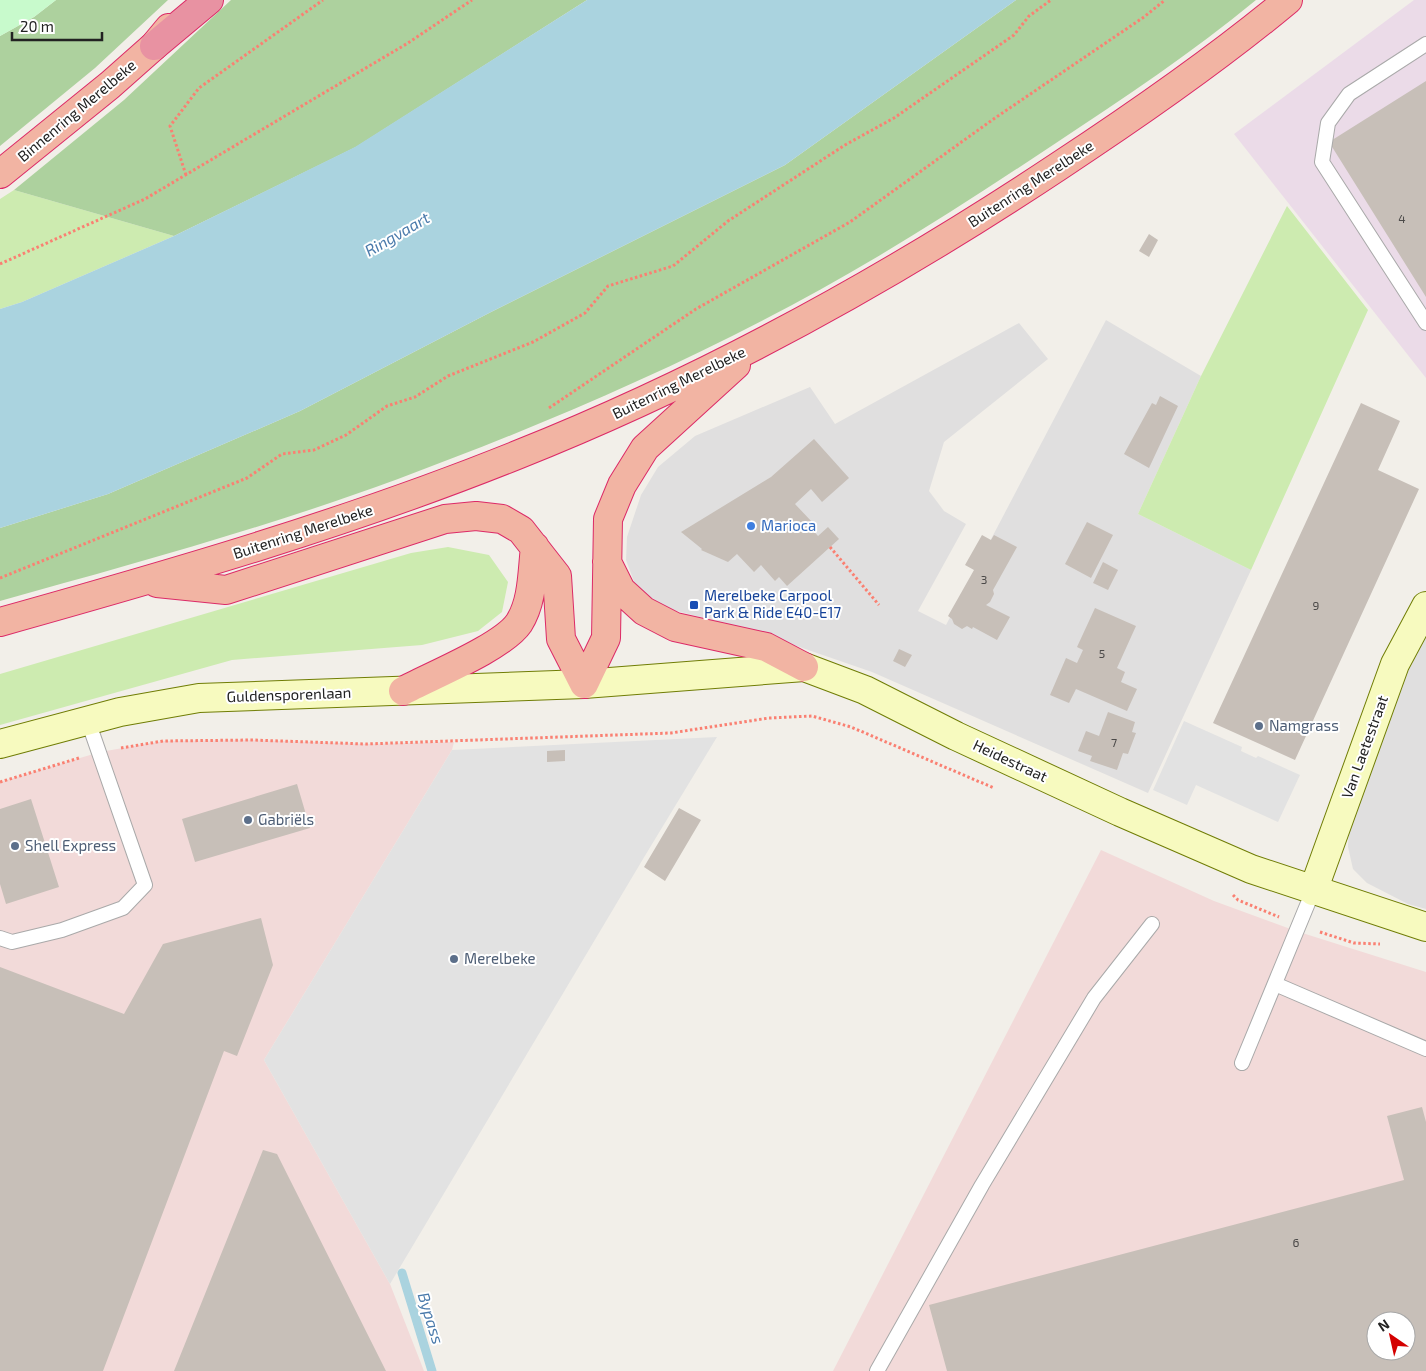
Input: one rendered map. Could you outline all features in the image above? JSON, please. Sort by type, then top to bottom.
[{"type":"highway","name":"Binnenring Merelbeke","points":[[0,174],[68,121],[154,46],[190,0]]},
{"type":"highway","points":[[154,46],[209,0]]},
{"type":"highway","name":"Buitenring Merelbeke","points":[[0,622],[145,582],[305,533],[509,458],[619,412],[758,344],[885,276],[1003,203],[1132,117],[1288,0]]},
{"type":"highway","points":[[584,684],[606,638],[608,519],[622,485],[645,448],[758,344]]},
{"type":"highway","points":[[145,582],[226,590],[445,519],[476,516],[502,519],[521,530],[558,576],[561,639],[584,684]]},
{"type":"highway","points":[[403,691],[502,640],[519,623],[529,600],[534,547]]},
{"type":"highway","points":[[606,558],[621,590],[644,611],[675,627],[766,647],[804,667]]},
{"type":"main road","name":"Van Laetestraat","points":[[1314,891],[1395,664],[1426,606]]},
{"type":"main road","name":"Heidestraat","points":[[584,684],[804,667],[865,690],[956,736],[1120,812],[1251,868],[1314,891],[1426,927]]},
{"type":"main road","name":"Guldensporenlaan","points":[[0,744],[120,712],[199,698],[584,684]]},
{"type":"lane","points":[[1426,44],[1349,94],[1328,123],[1322,162],[1426,323]]},
{"type":"lane","points":[[0,938],[12,942],[62,930],[122,908],[146,885],[88,721]]},
{"type":"lane","points":[[1242,1063],[1301,926],[1314,891]]},
{"type":"lane","points":[[877,1371],[982,1185],[1094,998],[1152,924]]},
{"type":"lane","points":[[1275,984],[1426,1049]]},
{"type":"path","points":[[186,175],[170,126],[199,88],[323,0]]},
{"type":"path","points":[[0,264],[145,199],[408,43],[472,0]]},
{"type":"path","points":[[0,578],[247,478],[282,454],[314,450],[346,435],[386,406],[415,397],[448,376],[533,342],[585,313],[608,286],[673,266],[728,221],[845,145],[894,118],[1014,36],[1029,16],[1051,0]]},
{"type":"path","points":[[548,408],[696,309],[850,222],[995,118],[1144,17],[1165,0]]},
{"type":"path","points":[[830,547],[879,605]]},
{"type":"path","points":[[0,782],[100,752],[163,741],[252,740],[366,744],[671,733],[769,718],[812,716],[851,727],[997,790]]},
{"type":"path","points":[[1227,888],[1238,900],[1301,926],[1354,943],[1388,945]]},
{"type":"shaded area","points":[[1414,0],[1426,0],[1426,378],[1234,134]]},
{"type":"shaded area","points":[[1106,320],[1201,376],[1138,514],[1251,570],[1148,793],[872,672],[753,631],[658,606],[636,587],[626,560],[627,537],[641,495],[658,467],[695,436],[810,387],[835,424],[1019,323],[1048,359],[944,442],[929,491],[944,511],[966,524],[918,611],[946,625]]},
{"type":"shaded area","points":[[1426,628],[1426,909],[1408,904],[1367,883],[1353,869],[1348,847],[1349,825],[1396,695]]},
{"type":"shaded area","points":[[1184,721],[1242,747],[1241,751],[1256,758],[1258,756],[1300,775],[1278,822],[1196,785],[1187,805],[1153,790]]},
{"type":"shaded area","name":"Merelbeke","points":[[717,737],[390,1284],[264,1060],[452,750]]},
{"type":"shaded area","points":[[252,740],[366,744],[454,742],[452,750],[264,1060],[390,1284],[424,1371],[0,1371],[0,782],[100,752],[163,741]]},
{"type":"shaded area","points":[[1101,850],[1214,901],[1296,931],[1426,972],[1426,1371],[833,1371]]},
{"type":"green space","points":[[0,0],[56,0],[34,17],[0,36]]},
{"type":"green space","points":[[56,0],[168,0],[95,68],[0,146],[0,36],[34,17]]},
{"type":"green space","points":[[231,0],[587,0],[356,147],[174,236],[14,190],[124,100]]},
{"type":"green space","points":[[1016,0],[1256,0],[1208,38],[1133,92],[945,215],[820,290],[702,351],[582,406],[459,456],[349,497],[200,544],[0,601],[0,528],[108,494],[300,411],[491,312],[785,165]]},
{"type":"green space","points":[[14,190],[174,236],[22,302],[0,309],[0,199]]},
{"type":"green space","points":[[1287,206],[1368,310],[1251,570],[1138,514],[1201,376]]},
{"type":"green space","points":[[448,547],[489,555],[508,582],[502,612],[478,631],[422,645],[232,660],[0,725],[0,674],[411,553]]},
{"type":"water","name":"Ringvaart","points":[[587,0],[1016,0],[785,165],[491,312],[300,411],[108,494],[0,528],[0,309],[22,302],[174,236],[355,147]]},
{"type":"building","points":[[1426,81],[1426,297],[1329,142]]},
{"type":"building","points":[[1149,234],[1158,240],[1149,257],[1139,251]]},
{"type":"building","points":[[1160,396],[1178,406],[1149,468],[1124,454],[1152,403],[1156,405]]},
{"type":"building","points":[[1361,403],[1400,421],[1378,470],[1419,489],[1295,760],[1213,723]]},
{"type":"building","points":[[814,439],[849,478],[822,502],[811,489],[795,504],[813,523],[809,526],[818,536],[828,527],[839,539],[787,586],[779,577],[775,581],[761,565],[754,572],[737,554],[728,562],[701,550],[681,532],[771,477]]},
{"type":"building","points":[[1087,522],[1113,535],[1091,578],[1065,564]]},
{"type":"building","points":[[982,535],[991,540],[994,535],[1017,547],[993,590],[994,594],[990,602],[986,605],[1010,617],[997,640],[973,627],[972,629],[967,626],[962,629],[954,624],[948,616],[974,570],[965,565]]},
{"type":"building","points":[[1103,562],[1118,570],[1108,590],[1093,583]]},
{"type":"building","points":[[1095,608],[1136,626],[1117,668],[1125,672],[1121,682],[1137,689],[1127,711],[1076,689],[1069,703],[1050,695],[1066,658],[1077,663],[1083,650],[1077,647]]},
{"type":"building","points":[[899,649],[912,655],[905,667],[893,661]]},
{"type":"building","points":[[1108,712],[1135,722],[1132,732],[1136,733],[1128,754],[1123,753],[1117,770],[1090,761],[1092,756],[1078,751],[1086,731],[1099,736]]},
{"type":"building","points":[[565,750],[565,761],[547,762],[547,751]]},
{"type":"building","points":[[297,784],[310,828],[195,862],[182,819]]},
{"type":"building","points":[[31,799],[59,887],[6,904],[0,884],[0,809]]},
{"type":"building","points":[[679,808],[701,820],[665,881],[644,867]]},
{"type":"building","points":[[261,918],[273,965],[237,1056],[224,1051],[103,1371],[0,1371],[0,967],[124,1014],[163,944]]},
{"type":"building","points":[[1422,1107],[1426,1122],[1426,1371],[947,1371],[929,1305],[1404,1180],[1387,1116]]},
{"type":"building","points":[[263,1150],[277,1154],[386,1371],[174,1371]]},
{"type":"waterway","name":"Bypass","points":[[402,1273],[432,1371]]},
{"type":"place","name":"Marioca","points":[[751,526]]},
{"type":"place","name":"Merelbeke Carpool Park & Ride E40-E17","points":[[694,605]]},
{"type":"place","name":"Namgrass","points":[[1259,726]]},
{"type":"place","name":"Gabriëls","points":[[248,820]]},
{"type":"place","name":"Shell Express","points":[[15,846]]},
{"type":"place","name":"Merelbeke","points":[[454,959]]}]
